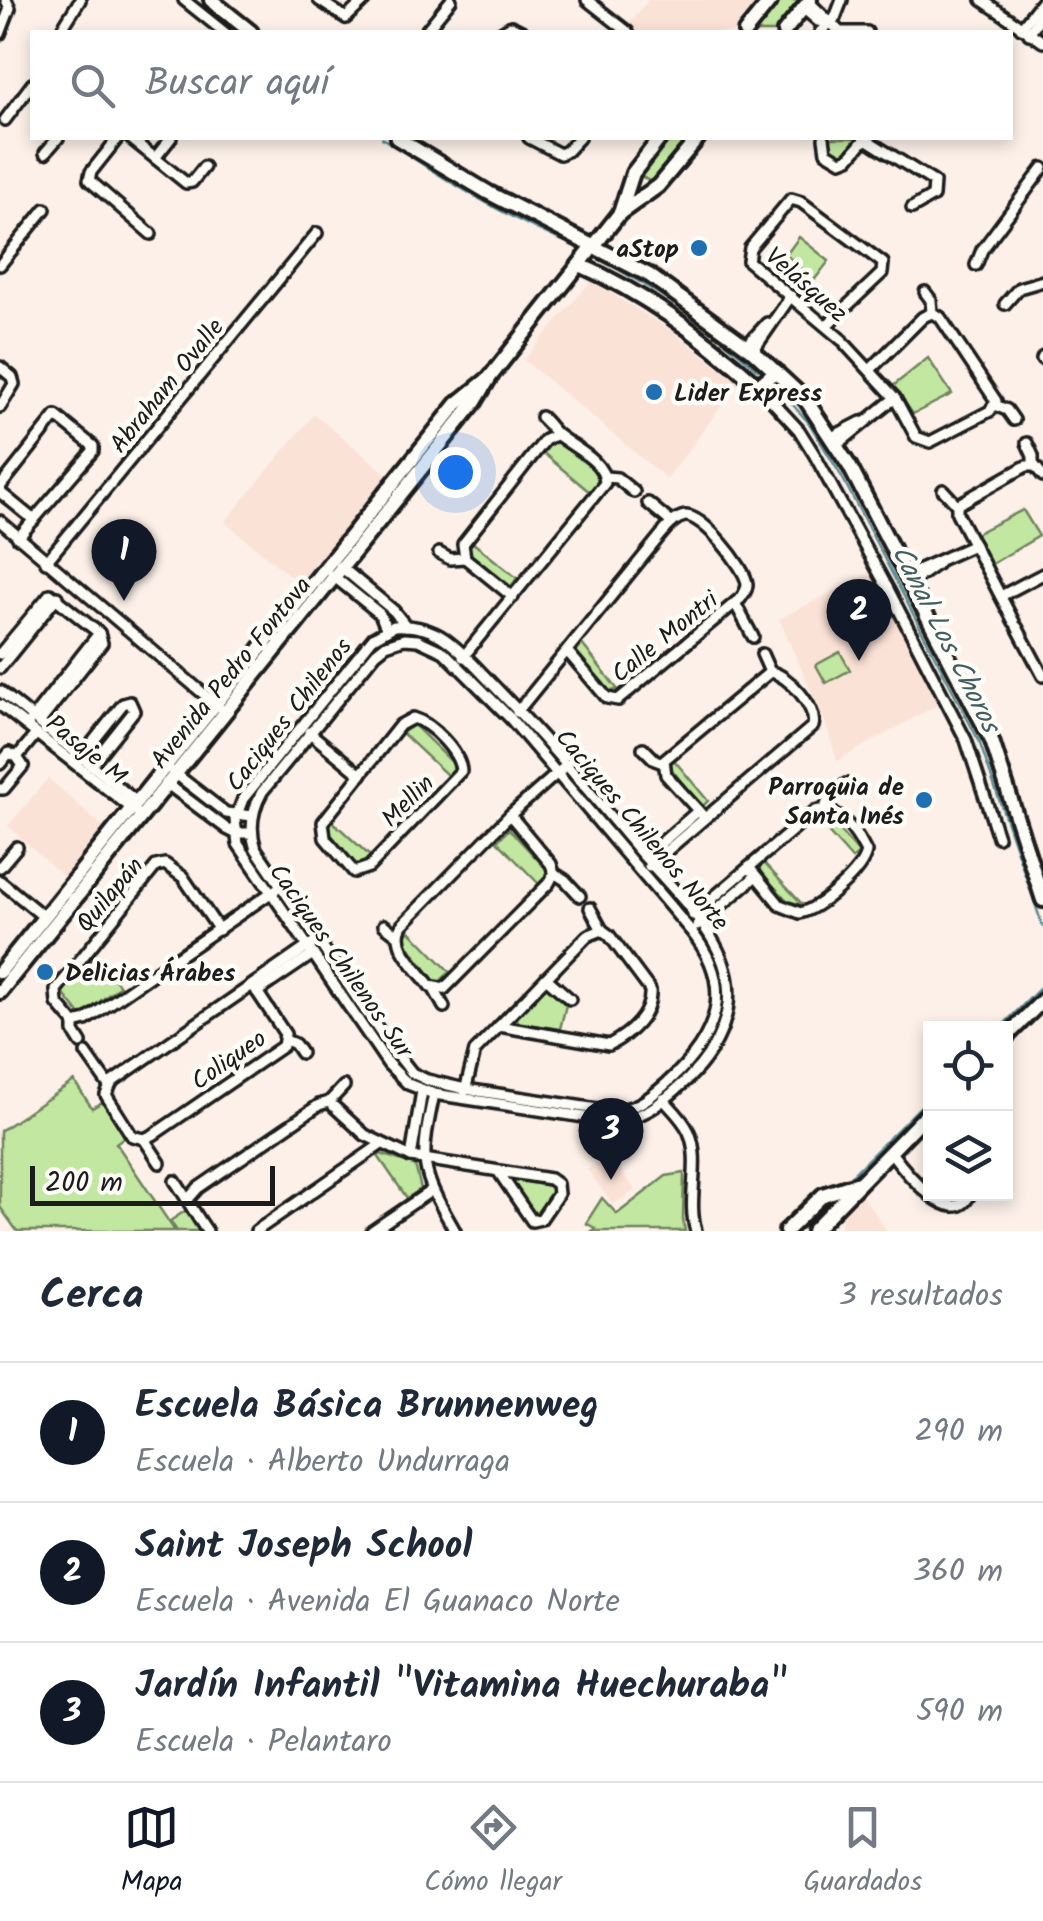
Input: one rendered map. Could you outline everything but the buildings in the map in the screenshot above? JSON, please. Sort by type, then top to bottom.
[{"type":"street","points":[[0,34],[10,8],[6,0]]},
{"type":"street","points":[[61,30],[80,0]]},
{"type":"street","points":[[184,0],[222,30]]},
{"type":"street","points":[[210,0],[248,30]]},
{"type":"street","points":[[322,1],[346,18],[365,0]]},
{"type":"street","points":[[427,30],[452,0]]},
{"type":"street","points":[[588,0],[626,30]]},
{"type":"street","points":[[747,30],[771,0]]},
{"type":"street","points":[[822,30],[830,24],[842,0]]},
{"type":"street","points":[[982,0],[1043,42]]},
{"type":"street","points":[[1025,31],[1043,0]]},
{"type":"street","points":[[786,30],[807,4],[818,20],[838,30]]},
{"type":"street","points":[[1025,31],[1043,12]]},
{"type":"street","points":[[5,120],[30,87]]},
{"type":"street","points":[[46,153],[56,140]]},
{"type":"street","points":[[116,140],[91,172],[90,180],[151,234]]},
{"type":"street","points":[[132,140],[186,183],[192,182],[204,166]]},
{"type":"street","points":[[155,158],[168,140]]},
{"type":"street","points":[[400,140],[489,192],[595,246],[758,386],[799,430],[966,715],[985,757],[998,836]]},
{"type":"street","points":[[536,140],[563,153],[576,140]]},
{"type":"street","name":"Avenida Pedro Fontova","points":[[0,992],[3,972],[44,917],[221,708],[457,404],[490,378],[595,246],[620,212],[633,173],[658,140]]},
{"type":"street","name":"Avenida Pedro Fontova","points":[[620,212],[652,191],[696,140]]},
{"type":"street","points":[[824,140],[826,152],[841,161],[849,158],[862,140]]},
{"type":"street","points":[[868,140],[934,182],[933,196],[912,208]]},
{"type":"street","points":[[976,265],[979,253],[1043,168]]},
{"type":"street","points":[[633,173],[637,184],[652,191]]},
{"type":"street","name":"Velásquez","points":[[827,326],[882,273],[883,263],[793,199],[784,203],[750,248],[750,264],[844,342],[894,398],[921,442],[932,441],[995,405]]},
{"type":"street","points":[[0,264],[46,209]]},
{"type":"street","name":"Abraham Ovalle","points":[[46,562],[317,233]]},
{"type":"street","points":[[580,265],[663,284],[749,348],[806,400],[834,441],[908,579],[1043,900]]},
{"type":"street","points":[[1005,304],[1020,288],[1043,281]]},
{"type":"street","points":[[925,292],[932,300],[932,313]]},
{"type":"street","points":[[749,348],[791,296]]},
{"type":"street","points":[[870,370],[923,317],[932,313]]},
{"type":"street","points":[[932,313],[940,318],[994,394],[995,405],[1007,410],[1014,420]]},
{"type":"street","points":[[0,368],[12,377],[14,384],[0,407]]},
{"type":"street","points":[[758,386],[776,371]]},
{"type":"street","points":[[834,441],[894,398]]},
{"type":"street","points":[[18,538],[34,520],[93,451],[93,446],[56,416],[0,487],[34,520]]},
{"type":"street","points":[[540,417],[556,435]]},
{"type":"street","points":[[456,664],[464,656],[513,597],[604,486],[606,477],[602,469],[562,436],[545,440],[462,548],[465,558],[513,597]]},
{"type":"street","points":[[1028,443],[1033,465],[1043,476]]},
{"type":"street","points":[[956,505],[1033,465]]},
{"type":"street","points":[[606,477],[617,478],[634,492]]},
{"type":"street","points":[[943,490],[956,505],[1043,676]]},
{"type":"street","name":"Calle Montri","points":[[567,651],[614,705],[745,592],[746,580],[720,542],[693,517],[672,523],[648,503]]},
{"type":"street","points":[[0,521],[221,708]]},
{"type":"street","points":[[514,714],[672,523]]},
{"type":"street","points":[[908,579],[974,545]]},
{"type":"street","points":[[439,553],[446,558],[465,558]]},
{"type":"street","points":[[333,568],[380,614],[391,643]]},
{"type":"street","name":"Caciques Chilenos Norte","points":[[333,568],[394,611],[406,625],[433,632],[464,656],[648,861],[719,954],[728,982],[727,1012],[699,1068],[661,1096]]},
{"type":"street","points":[[1001,596],[1043,574]]},
{"type":"street","points":[[18,757],[33,725],[99,633],[54,596]]},
{"type":"street","points":[[0,654],[54,596]]},
{"type":"street","points":[[0,668],[54,596]]},
{"type":"street","points":[[736,602],[753,636]]},
{"type":"street","points":[[387,628],[406,625],[409,638]]},
{"type":"street","name":"Caciques Chilenos","points":[[253,816],[262,792],[306,730],[373,638],[387,628]]},
{"type":"street","name":"Caciques Chilenos Norte","points":[[409,638],[437,648],[514,714]]},
{"type":"street","name":"Caciques Chilenos","points":[[235,833],[236,815],[249,792],[376,653],[409,638]]},
{"type":"street","points":[[1032,654],[1043,648]]},
{"type":"street","points":[[642,872],[648,861],[701,814],[814,723],[814,712],[782,676],[770,672],[762,654]]},
{"type":"street","points":[[701,814],[666,774],[663,763],[670,752],[770,672]]},
{"type":"street","name":"Pasaje M","points":[[0,691],[33,725],[137,809]]},
{"type":"street","points":[[78,761],[123,704],[132,704],[134,711],[91,765]]},
{"type":"street","name":"Pasaje M","points":[[0,705],[33,725]]},
{"type":"street","name":"Mellin","points":[[413,718],[424,722],[462,766],[456,779],[369,867],[357,872],[346,866],[324,838],[322,827],[361,775],[400,725],[413,718]]},
{"type":"street","points":[[306,730],[361,775]]},
{"type":"street","points":[[642,748],[663,763]]},
{"type":"street","points":[[0,764],[9,752],[23,766],[0,789]]},
{"type":"street","name":"Pasaje M","points":[[78,761],[91,765],[137,809]]},
{"type":"street","points":[[397,935],[402,924],[510,815],[562,769]]},
{"type":"street","name":"Caciques Chilenos Norte","points":[[562,769],[709,958],[716,979],[712,1040]]},
{"type":"street","points":[[167,775],[221,810],[253,816],[252,834],[235,833]]},
{"type":"street","name":"Caciques Chilenos Sur","points":[[167,775],[235,833],[238,844],[271,894],[404,1082],[434,1094],[464,1094],[618,1121],[641,1116],[661,1096]]},
{"type":"street","points":[[825,808],[828,800],[846,784]]},
{"type":"street","points":[[691,931],[696,919],[815,811],[825,808],[836,813],[866,849],[864,861],[850,875],[817,906],[800,912],[780,905],[752,871]]},
{"type":"street","name":"Avenida Pedro Fontova","points":[[3,972],[137,809]]},
{"type":"street","points":[[434,989],[452,984],[550,884],[554,873],[551,864],[510,815]]},
{"type":"street","name":"Caciques Chilenos Sur","points":[[252,834],[256,849],[408,1069],[464,1094]]},
{"type":"street","points":[[0,867],[16,846]]},
{"type":"street","name":"Quilapán","points":[[81,1043],[74,1023],[57,1003],[56,990],[156,866],[166,864],[178,872],[219,930]]},
{"type":"street","points":[[554,873],[580,896]]},
{"type":"street","points":[[0,881],[44,917]]},
{"type":"street","points":[[74,1023],[86,1020],[281,886]]},
{"type":"street","points":[[499,1026],[607,1045],[642,1019],[651,1001],[648,984],[602,930],[590,908]]},
{"type":"street","points":[[384,925],[397,935],[400,946],[444,1007]]},
{"type":"street","points":[[464,1094],[472,1054],[587,936],[602,930]]},
{"type":"street","name":"Coliqueo","points":[[109,1086],[256,989],[311,950],[318,940]]},
{"type":"street","points":[[546,978],[570,999]]},
{"type":"street","name":"Coliqueo","points":[[144,1139],[280,1050],[286,1040],[283,1030],[256,989]]},
{"type":"street","points":[[1013,1030],[1043,1000]]},
{"type":"street","points":[[286,1040],[301,1053]]},
{"type":"street","points":[[86,1054],[109,1086],[106,1095],[129,1133],[144,1139],[160,1163]]},
{"type":"street","points":[[190,1197],[328,1102],[344,1086]]},
{"type":"street","points":[[411,1157],[422,1091]]},
{"type":"street","points":[[434,1094],[424,1160],[432,1190],[456,1231]]},
{"type":"street","points":[[661,1096],[692,1140],[692,1210],[696,1231]]},
{"type":"street","points":[[328,1102],[380,1144],[411,1157],[424,1160],[498,1171],[553,1180],[558,1196],[541,1219],[532,1221],[498,1171]]},
{"type":"street","points":[[813,1231],[923,1118]]},
{"type":"street","points":[[256,1231],[380,1144]]},
{"type":"street","points":[[890,1151],[928,1213]]},
{"type":"street","points":[[176,1181],[190,1197],[192,1208],[207,1231]]},
{"type":"street","points":[[786,1231],[830,1192],[859,1183]]},
{"type":"street","points":[[372,1231],[432,1190]]},
{"type":"street","points":[[818,1200],[829,1205],[828,1217]]},
{"type":"street","points":[[960,1218],[968,1201]]},
{"type":"shaded area","points":[[648,0],[759,0],[735,30],[627,27]]},
{"type":"shaded area","points":[[591,281],[669,329],[739,382],[667,479],[524,360]]},
{"type":"shaded area","points":[[314,414],[387,474],[301,585],[225,522]]},
{"type":"shaded area","points":[[874,571],[939,704],[837,761],[825,722],[779,619]]},
{"type":"shaded area","points":[[48,778],[103,827],[64,877],[8,826]]},
{"type":"shaded area","points":[[609,1154],[635,1190],[613,1205],[587,1169]]},
{"type":"shaded area","points":[[862,1195],[887,1231],[841,1231],[843,1214]]},
{"type":"green space","points":[[774,0],[803,0],[779,30],[750,30]]},
{"type":"green space","points":[[662,140],[690,140],[654,184],[636,173]]},
{"type":"green space","points":[[827,140],[858,140],[849,152],[839,156],[829,151]]},
{"type":"green space","points":[[799,237],[829,261],[802,296],[788,284],[800,267],[786,255]]},
{"type":"green space","points":[[928,358],[952,394],[913,414],[893,386]]},
{"type":"green space","points":[[550,441],[562,442],[601,474],[591,493],[542,452]]},
{"type":"green space","points":[[1023,510],[1039,536],[990,565],[973,535]]},
{"type":"green space","points":[[472,542],[517,578],[510,588],[470,556],[468,547]]},
{"type":"green space","points":[[582,644],[618,690],[609,691],[575,653]]},
{"type":"green space","points":[[840,652],[850,670],[826,683],[816,665]]},
{"type":"green space","points":[[414,725],[456,766],[448,776],[402,733]]},
{"type":"green space","points":[[674,760],[708,801],[702,807],[668,765]]},
{"type":"green space","points":[[824,813],[859,853],[852,859],[817,820]]},
{"type":"green space","points":[[332,821],[370,856],[361,865],[352,865],[327,833]]},
{"type":"green space","points":[[509,829],[550,873],[539,884],[497,841]]},
{"type":"green space","points":[[764,863],[802,904],[789,902],[758,870]]},
{"type":"green space","points":[[409,930],[450,972],[437,984],[402,938]]},
{"type":"green space","points":[[96,954],[120,986],[81,1016],[62,992]]},
{"type":"green space","points":[[546,986],[566,1005],[560,1029],[519,1023],[516,1017]]},
{"type":"green space","points":[[74,1081],[92,1108],[106,1100],[128,1134],[116,1143],[175,1231],[17,1231],[0,1207],[0,1131]]},
{"type":"green space","points":[[378,1156],[415,1165],[421,1189],[407,1198]]},
{"type":"green space","points":[[684,1173],[685,1231],[592,1231],[595,1228],[586,1223],[602,1198],[617,1214],[666,1176]]},
{"type":"green space","points":[[517,1180],[550,1186],[553,1191],[536,1216],[531,1215],[514,1183]]},
{"type":"green space","points":[[188,1209],[202,1231],[177,1231],[170,1221]]},
{"type":"waterway","name":"Canal Los Choros","points":[[195,0],[232,30]]},
{"type":"waterway","name":"Canal Los Choros","points":[[385,140],[476,197],[575,246]]},
{"type":"waterway","name":"Canal Los Choros","points":[[598,259],[682,310],[758,370]]},
{"type":"waterway","name":"Canal Los Choros","points":[[777,387],[809,423],[842,477],[979,741],[1043,927]]},
{"type":"waterway","name":"Canal Los Choros","points":[[1007,1021],[1043,985]]},
{"type":"waterway","name":"Canal Los Choros","points":[[847,1180],[923,1104]]},
{"type":"place","name":"aStop","points":[[699,248]]},
{"type":"place","name":"Lider Express","points":[[654,392]]},
{"type":"place","name":"Escuela Básica Brunnenweg","points":[[124,601]]},
{"type":"place","name":"Saint Joseph School","points":[[859,661]]},
{"type":"place","name":"Parroquia de Santa Inés","points":[[924,800]]},
{"type":"place","name":"Delicias Árabes","points":[[45,972]]},
{"type":"place","name":"Jardín Infantil \"Vitamina Huechuraba\"","points":[[611,1180]]}]
